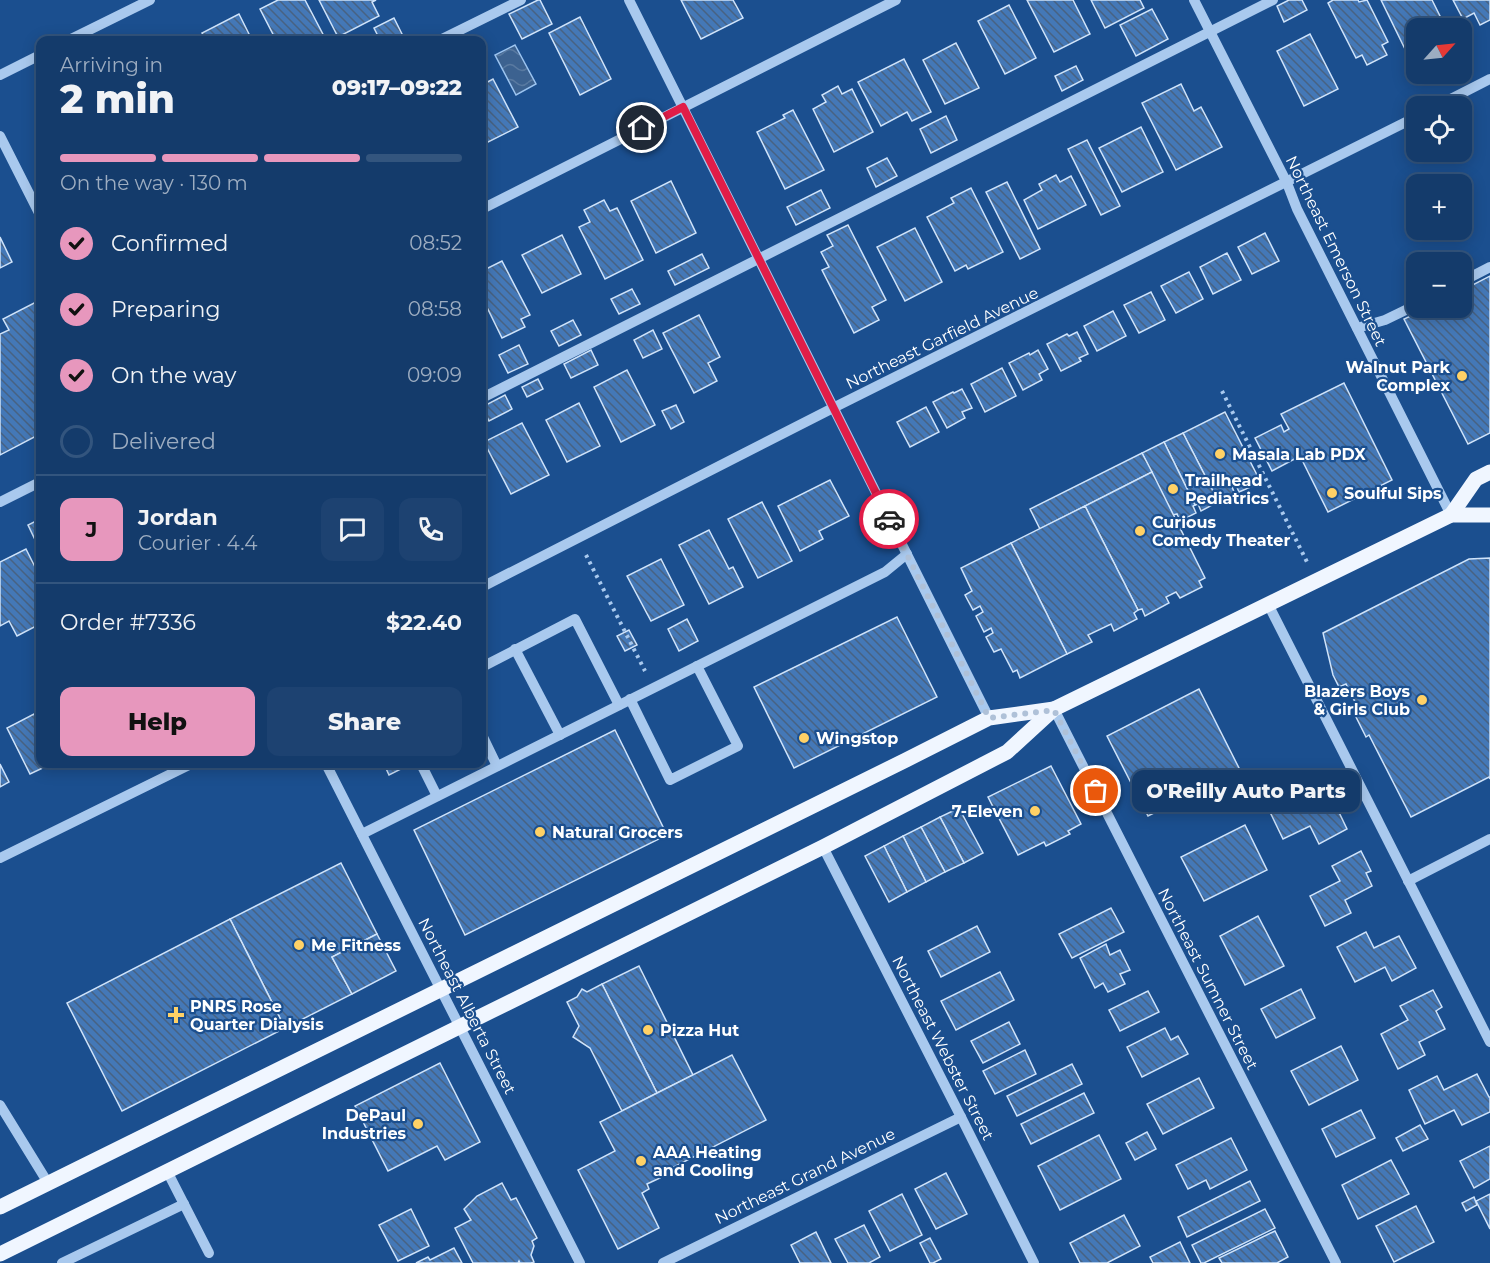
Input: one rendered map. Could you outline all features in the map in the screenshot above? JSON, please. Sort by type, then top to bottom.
[{"type":"main road","points":[[1451,515],[1476,479],[1490,472]]},
{"type":"main road","points":[[0,1254],[823,847],[1007,752],[1054,710],[1451,515],[1490,515]]},
{"type":"main road","points":[[0,1207],[989,718],[1054,710]]},
{"type":"street","points":[[77,36],[150,0]]},
{"type":"street","points":[[448,36],[521,0]]},
{"type":"street","points":[[629,0],[989,718]]},
{"type":"street","points":[[486,207],[896,0]]},
{"type":"street","name":"Northeast Emerson Street","points":[[1194,0],[1451,515]]},
{"type":"street","points":[[486,396],[1273,0]]},
{"type":"street","points":[[0,75],[36,57]]},
{"type":"street","points":[[1457,96],[1490,79]]},
{"type":"street","name":"Northeast Garfield Avenue","points":[[486,585],[833,408],[1406,122]]},
{"type":"street","points":[[2,143],[36,207]]},
{"type":"street","points":[[1472,276],[1490,267]]},
{"type":"street","points":[[1357,328],[1385,320],[1406,309]]},
{"type":"street","points":[[0,502],[36,484]]},
{"type":"street","points":[[362,834],[885,572],[907,554]]},
{"type":"street","points":[[1268,604],[1490,1042]]},
{"type":"street","points":[[486,665],[575,619],[619,705]]},
{"type":"street","points":[[515,650],[560,735]]},
{"type":"street","points":[[630,699],[670,780],[738,746],[697,666]]},
{"type":"street","name":"Northeast Sumner Street","points":[[1054,710],[1336,1263]]},
{"type":"street","points":[[486,743],[497,766]]},
{"type":"street","points":[[0,858],[183,768]]},
{"type":"street","name":"Northeast Alberta Street","points":[[328,768],[580,1263]]},
{"type":"street","points":[[423,768],[437,796]]},
{"type":"street","points":[[1408,881],[1490,839]]},
{"type":"street","name":"Northeast Webster Street","points":[[823,847],[1034,1263]]},
{"type":"street","points":[[0,1104],[48,1183]]},
{"type":"street","name":"Northeast Grand Avenue","points":[[663,1263],[961,1117]]},
{"type":"street","points":[[167,1171],[209,1253]]},
{"type":"street","points":[[62,1263],[184,1204]]},
{"type":"path","points":[[1222,391],[1316,581]]},
{"type":"path","points":[[578,538],[646,672],[611,690]]},
{"type":"water","points":[[515,45],[536,84],[516,95],[495,55]]},
{"type":"building","points":[[278,0],[305,0],[324,36],[274,36],[260,9]]},
{"type":"building","points":[[319,0],[376,0],[372,2],[379,16],[337,36]]},
{"type":"building","points":[[538,0],[552,24],[522,39],[509,14]]},
{"type":"building","points":[[681,0],[733,0],[743,18],[701,39]]},
{"type":"building","points":[[1027,0],[1073,0],[1090,34],[1054,52]]},
{"type":"building","points":[[1091,0],[1140,0],[1144,8],[1105,28]]},
{"type":"building","points":[[1289,0],[1302,0],[1307,10],[1284,22],[1277,6]]},
{"type":"building","points":[[1333,0],[1358,0],[1359,2],[1367,0],[1388,42],[1382,45],[1387,55],[1367,65],[1362,55],[1356,58],[1328,3]]},
{"type":"building","points":[[1381,0],[1432,0],[1441,18],[1406,18],[1406,51]]},
{"type":"building","points":[[1453,0],[1490,0],[1490,20],[1480,25],[1474,13],[1462,18]]},
{"type":"building","points":[[1009,5],[1036,58],[1005,74],[978,21]]},
{"type":"building","points":[[1152,9],[1168,39],[1136,56],[1120,25]]},
{"type":"building","points":[[239,14],[250,36],[204,36],[202,33]]},
{"type":"building","points":[[580,17],[611,79],[580,95],[549,33]]},
{"type":"building","points":[[394,18],[403,36],[378,36],[374,28]]},
{"type":"building","points":[[1310,34],[1338,89],[1304,106],[1277,51]]},
{"type":"building","points":[[956,43],[979,88],[945,104],[923,60]]},
{"type":"building","points":[[904,59],[931,112],[912,121],[907,112],[881,126],[858,82]]},
{"type":"building","points":[[1076,66],[1083,80],[1062,91],[1055,76]]},
{"type":"building","points":[[493,79],[518,127],[486,143],[486,83]]},
{"type":"building","points":[[1181,84],[1194,111],[1201,107],[1222,147],[1176,170],[1142,103]]},
{"type":"building","points":[[838,86],[842,94],[852,89],[873,132],[834,152],[813,109],[826,102],[822,95]]},
{"type":"building","points":[[793,110],[824,170],[785,189],[757,132],[785,118],[783,115]]},
{"type":"building","points":[[946,116],[957,140],[931,153],[920,129]]},
{"type":"building","points":[[1141,127],[1163,172],[1122,192],[1099,148]]},
{"type":"building","points":[[1087,140],[1120,206],[1101,215],[1068,149]]},
{"type":"building","points":[[887,158],[897,176],[876,187],[867,168]]},
{"type":"building","points":[[1056,175],[1060,182],[1071,176],[1086,205],[1038,229],[1024,200],[1042,190],[1039,184]]},
{"type":"building","points":[[671,181],[696,233],[656,253],[631,201]]},
{"type":"building","points":[[1007,182],[1040,249],[1020,259],[986,192]]},
{"type":"building","points":[[971,188],[1003,252],[968,269],[966,265],[955,271],[927,217],[954,203],[951,198]]},
{"type":"building","points":[[821,190],[830,208],[796,225],[787,207]]},
{"type":"building","points":[[604,200],[610,211],[617,208],[643,260],[605,279],[579,227],[590,222],[584,210]]},
{"type":"building","points":[[848,225],[886,300],[872,307],[879,320],[854,333],[822,270],[829,267],[821,252],[833,246],[827,235]]},
{"type":"building","points":[[915,228],[942,282],[905,301],[877,247]]},
{"type":"building","points":[[1265,233],[1279,261],[1252,274],[1238,247]]},
{"type":"building","points":[[562,235],[581,274],[542,293],[522,255]]},
{"type":"building","points":[[0,237],[12,262],[0,268]]},
{"type":"building","points":[[1227,253],[1241,280],[1213,294],[1200,267]]},
{"type":"building","points":[[702,254],[709,268],[675,285],[668,271]]},
{"type":"building","points":[[502,261],[530,315],[521,319],[525,327],[502,338],[486,305],[486,269]]},
{"type":"building","points":[[1189,272],[1203,299],[1176,313],[1161,286]]},
{"type":"building","name":"Walnut Park Complex","points":[[1490,276],[1490,433],[1468,444],[1404,319],[1472,318],[1472,285]]},
{"type":"building","points":[[632,289],[640,304],[619,314],[611,299]]},
{"type":"building","points":[[1151,292],[1165,320],[1139,333],[1124,305]]},
{"type":"building","points":[[36,302],[36,436],[0,455],[0,334],[9,330],[3,319]]},
{"type":"building","points":[[1113,311],[1126,336],[1097,351],[1084,326]]},
{"type":"building","points":[[699,315],[720,357],[708,363],[717,381],[694,393],[663,333]]},
{"type":"building","points":[[573,320],[581,335],[559,346],[551,331]]},
{"type":"building","points":[[653,330],[662,349],[643,358],[634,340]]},
{"type":"building","points":[[1077,332],[1088,354],[1079,358],[1081,361],[1061,371],[1047,344],[1067,334],[1069,336]]},
{"type":"building","points":[[519,345],[528,364],[508,373],[499,355]]},
{"type":"building","points":[[591,350],[598,365],[571,378],[564,364]]},
{"type":"building","points":[[1038,350],[1048,369],[1039,374],[1042,380],[1023,390],[1009,363]]},
{"type":"building","points":[[1002,368],[1016,396],[985,412],[971,384]]},
{"type":"building","points":[[627,370],[655,425],[621,442],[594,387]]},
{"type":"building","points":[[538,379],[543,389],[527,397],[522,387]]},
{"type":"building","points":[[1344,383],[1392,480],[1328,512],[1300,456],[1272,471],[1255,438],[1281,425],[1284,432],[1289,429],[1281,414]]},
{"type":"building","points":[[962,389],[972,408],[962,412],[965,418],[947,428],[933,402]]},
{"type":"building","points":[[505,395],[512,409],[489,421],[486,415],[486,405]]},
{"type":"building","points":[[579,403],[600,446],[567,462],[546,420]]},
{"type":"building","points":[[676,405],[684,422],[671,429],[662,411]]},
{"type":"building","points":[[926,407],[939,432],[910,447],[897,422]]},
{"type":"building","name":"Masala Lab PDX","points":[[1225,412],[1257,475],[1252,478],[1255,485],[1239,492],[1236,485],[1232,487],[1235,494],[1220,502],[1183,433]]},
{"type":"building","points":[[522,423],[549,475],[511,494],[486,446],[486,441]]},
{"type":"building","points":[[1183,433],[1215,495],[1213,496],[1216,503],[1201,511],[1198,504],[1195,505],[1164,442]]},
{"type":"building","name":"Trailhead Pediatrics","points":[[1164,442],[1195,505],[1193,506],[1196,513],[1180,521],[1177,514],[1173,515],[1142,453]]},
{"type":"building","points":[[1142,453],[1152,472],[1040,529],[1030,509]]},
{"type":"building","name":"Curious Comedy Theater","points":[[1152,472],[1205,578],[1199,581],[1202,587],[1180,598],[1176,592],[1166,597],[1169,603],[1145,616],[1142,609],[1138,610],[1085,506]]},
{"type":"building","points":[[830,480],[849,516],[819,531],[823,539],[800,551],[778,506]]},
{"type":"building","points":[[762,502],[792,561],[758,578],[728,519]]},
{"type":"building","points":[[1085,506],[1138,610],[1134,613],[1137,619],[1114,631],[1111,624],[1088,635],[1092,642],[1067,654],[1011,543]]},
{"type":"building","points":[[36,521],[36,542],[28,525]]},
{"type":"building","points":[[709,530],[729,569],[733,567],[743,587],[709,604],[679,545]]},
{"type":"building","points":[[1011,543],[1067,654],[1020,678],[1017,670],[1013,672],[1001,649],[994,652],[986,637],[993,633],[991,628],[984,632],[976,616],[983,612],[980,606],[973,610],[965,595],[972,591],[961,568]]},
{"type":"building","points":[[26,549],[36,569],[36,626],[17,636],[9,621],[0,626],[0,562]]},
{"type":"building","name":"Blazers Boys & Girls Club","points":[[1490,558],[1490,779],[1489,777],[1411,817],[1369,735],[1366,737],[1355,715],[1360,712],[1346,684],[1339,687],[1333,675],[1323,633],[1469,559]]},
{"type":"building","points":[[661,559],[684,605],[651,621],[627,576]]},
{"type":"building","points":[[897,617],[937,697],[794,768],[754,687]]},
{"type":"building","points":[[687,619],[698,641],[679,651],[668,629]]},
{"type":"building","points":[[629,630],[637,645],[625,651],[617,636]]},
{"type":"building","points":[[1199,689],[1240,770],[1148,816],[1107,736]]},
{"type":"building","points":[[34,714],[36,718],[36,768],[43,768],[30,774],[7,728]]},
{"type":"building","name":"Natural Grocers","points":[[615,730],[667,835],[465,935],[414,830]]},
{"type":"building","points":[[0,764],[9,782],[0,787]]},
{"type":"building","name":"7-Eleven","points":[[1051,766],[1081,824],[1068,831],[1070,834],[1046,846],[1044,842],[1018,855],[988,797]]},
{"type":"building","points":[[386,768],[403,768],[389,775]]},
{"type":"building","points":[[1302,791],[1311,809],[1332,798],[1347,829],[1319,844],[1310,826],[1283,839],[1268,808]]},
{"type":"building","points":[[959,808],[983,853],[964,863],[940,817]]},
{"type":"building","points":[[940,817],[964,863],[945,872],[921,827]]},
{"type":"building","points":[[1245,825],[1267,870],[1204,901],[1181,857]]},
{"type":"building","points":[[921,827],[945,872],[926,882],[903,836]]},
{"type":"building","points":[[903,836],[926,882],[907,892],[884,846]]},
{"type":"building","points":[[884,846],[907,892],[889,902],[865,856]]},
{"type":"building","points":[[1361,851],[1371,871],[1366,873],[1372,886],[1345,900],[1351,913],[1325,926],[1310,896],[1340,881],[1332,866]]},
{"type":"building","name":"Me Fitness","points":[[341,863],[377,934],[332,957],[352,994],[285,1028],[230,919]]},
{"type":"building","points":[[1111,908],[1124,932],[1072,958],[1059,934]]},
{"type":"building","points":[[1258,916],[1284,966],[1245,985],[1220,936]]},
{"type":"building","name":"PNRS Rose Quarter Dialysis","points":[[230,919],[285,1028],[122,1111],[67,1003]]},
{"type":"building","points":[[977,926],[990,952],[941,977],[928,951]]},
{"type":"building","points":[[1366,932],[1374,948],[1399,936],[1416,968],[1392,981],[1385,967],[1355,982],[1337,947]]},
{"type":"building","points":[[377,934],[396,971],[352,994],[332,957]]},
{"type":"building","points":[[1106,944],[1110,955],[1120,950],[1130,970],[1120,974],[1125,984],[1108,992],[1103,983],[1095,988],[1080,958]]},
{"type":"building","name":"Pizza Hut","points":[[639,966],[693,1075],[657,1093],[602,984]]},
{"type":"building","points":[[1000,972],[1014,1000],[956,1030],[941,1001]]},
{"type":"building","points":[[602,984],[657,1093],[622,1111],[590,1048],[573,1037],[579,1026],[567,1002],[577,997],[582,989],[587,992]]},
{"type":"building","points":[[1301,989],[1315,1018],[1276,1038],[1261,1009]]},
{"type":"building","points":[[1433,990],[1442,1007],[1436,1011],[1445,1029],[1419,1042],[1425,1055],[1398,1069],[1381,1034],[1408,1020],[1400,1006]]},
{"type":"building","points":[[1148,991],[1159,1012],[1120,1031],[1109,1010]]},
{"type":"building","points":[[1009,1022],[1020,1044],[983,1063],[971,1041]]},
{"type":"building","points":[[1165,1028],[1171,1040],[1178,1036],[1188,1054],[1142,1077],[1127,1047]]},
{"type":"building","points":[[1341,1046],[1358,1080],[1309,1105],[1291,1071]]},
{"type":"building","points":[[1025,1050],[1036,1074],[995,1094],[983,1071]]},
{"type":"building","name":"AAA Heating and Cooling","points":[[732,1055],[766,1120],[658,1175],[660,1178],[647,1184],[649,1189],[642,1193],[659,1228],[618,1249],[578,1170],[615,1151],[600,1122]]},
{"type":"building","name":"DePaul Industries","points":[[440,1063],[480,1142],[445,1160],[437,1146],[388,1171],[355,1106]]},
{"type":"building","points":[[1072,1064],[1082,1084],[1017,1116],[1007,1096]]},
{"type":"building","points":[[1477,1074],[1490,1097],[1490,1112],[1462,1125],[1454,1110],[1425,1124],[1409,1090],[1437,1076],[1444,1090]]},
{"type":"building","points":[[1199,1078],[1214,1108],[1163,1134],[1147,1104]]},
{"type":"building","points":[[1084,1093],[1094,1113],[1031,1144],[1021,1124]]},
{"type":"building","points":[[1361,1110],[1375,1138],[1336,1157],[1322,1129]]},
{"type":"building","points":[[1420,1125],[1428,1139],[1403,1151],[1396,1138]]},
{"type":"building","points":[[1147,1132],[1156,1149],[1135,1160],[1126,1143]]},
{"type":"building","points":[[1099,1135],[1121,1179],[1060,1210],[1038,1166]]},
{"type":"building","points":[[1231,1138],[1247,1170],[1210,1189],[1206,1180],[1188,1189],[1176,1165]]},
{"type":"building","points":[[1490,1146],[1490,1179],[1474,1188],[1460,1161]]},
{"type":"building","points":[[1391,1160],[1409,1194],[1358,1219],[1342,1185]]},
{"type":"building","points":[[946,1173],[967,1214],[936,1229],[915,1189]]},
{"type":"building","points":[[1250,1181],[1260,1201],[1187,1237],[1178,1217]]},
{"type":"building","points":[[502,1183],[511,1200],[516,1198],[537,1238],[532,1241],[534,1246],[531,1255],[534,1262],[473,1263],[455,1228],[471,1220],[464,1209],[477,1196]]},
{"type":"building","points":[[902,1194],[922,1235],[890,1251],[869,1211]]},
{"type":"building","points":[[1490,1194],[1490,1229],[1476,1201]]},
{"type":"building","points":[[1474,1197],[1477,1205],[1466,1211],[1462,1203]]},
{"type":"building","points":[[1416,1206],[1434,1242],[1394,1262],[1376,1226]]},
{"type":"building","points":[[411,1209],[429,1246],[398,1261],[379,1225]]},
{"type":"building","points":[[1265,1209],[1275,1228],[1201,1263],[1192,1245]]},
{"type":"building","points":[[1124,1215],[1140,1246],[1107,1263],[1080,1263],[1070,1243]]},
{"type":"building","points":[[864,1225],[880,1257],[869,1263],[848,1263],[835,1239]]},
{"type":"building","points":[[1275,1231],[1288,1257],[1277,1263],[1222,1263],[1219,1258]]},
{"type":"building","points":[[816,1232],[831,1263],[800,1263],[791,1245]]},
{"type":"building","points":[[930,1238],[941,1259],[933,1263],[930,1263],[920,1243]]},
{"type":"building","points":[[1180,1242],[1190,1263],[1153,1263],[1150,1257]]},
{"type":"building","points":[[454,1248],[462,1263],[416,1263],[428,1257],[430,1260]]},
{"type":"way so far","points":[[889,519],[989,718],[1054,710],[1096,791]]},
{"type":"place","name":"Walnut Park Complex","points":[[1462,376]]},
{"type":"place","name":"Masala Lab PDX","points":[[1220,454]]},
{"type":"place","name":"Trailhead Pediatrics","points":[[1173,489]]},
{"type":"place","name":"Soulful Sips","points":[[1332,493]]},
{"type":"place","name":"Curious Comedy Theater","points":[[1140,531]]},
{"type":"place","name":"Blazers Boys & Girls Club","points":[[1422,700]]},
{"type":"place","name":"Wingstop","points":[[804,738]]},
{"type":"place","name":"O'Reilly Auto Parts","points":[[1096,791]]},
{"type":"place","name":"7-Eleven","points":[[1035,811]]},
{"type":"place","name":"Natural Grocers","points":[[540,832]]},
{"type":"place","name":"Me Fitness","points":[[299,945]]},
{"type":"place","name":"PNRS Rose Quarter Dialysis","points":[[176,1015]]},
{"type":"place","name":"Pizza Hut","points":[[648,1030]]},
{"type":"place","name":"DePaul Industries","points":[[418,1124]]},
{"type":"place","name":"AAA Heating and Cooling","points":[[641,1161]]},
{"type":"route","points":[[642,128],[683,107],[889,519]]}]
